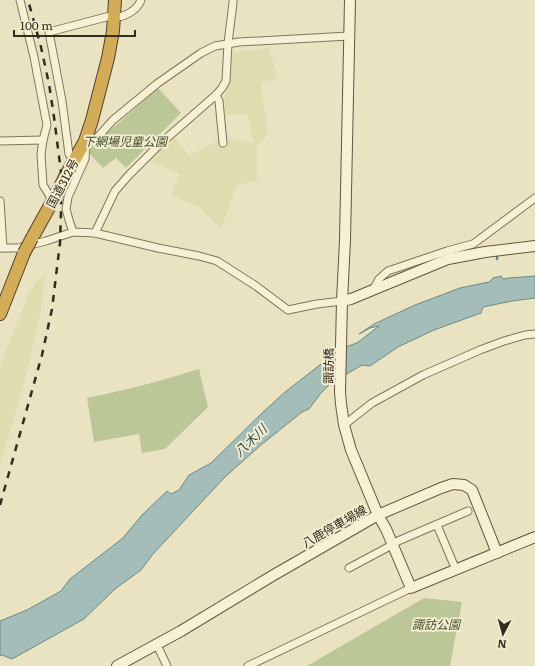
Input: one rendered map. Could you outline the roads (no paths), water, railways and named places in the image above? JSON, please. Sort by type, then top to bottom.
[{"type":"highway","name":"国道312号","points":[[0,314],[24,253],[74,160],[86,141],[107,65],[113,32],[115,0]]},
{"type":"street","points":[[20,0],[34,57],[47,125],[41,154],[43,185],[55,197]]},
{"type":"street","points":[[74,160],[69,154],[62,101],[49,32],[110,16],[114,18],[121,16],[137,8],[141,0]]},
{"type":"street","points":[[95,233],[115,191],[129,175],[161,143],[222,88],[226,81],[228,44],[234,3],[233,0]]},
{"type":"street","name":"諏訪橋","points":[[350,0],[340,392],[343,423],[351,450],[378,515]]},
{"type":"street","points":[[73,232],[66,209],[68,197],[85,158],[86,141],[96,139],[113,120],[158,83],[201,53],[215,46],[349,36]]},
{"type":"street","points":[[216,95],[219,101],[223,143]]},
{"type":"street","points":[[0,141],[43,140]]},
{"type":"street","points":[[373,290],[379,279],[388,271],[446,251],[473,244],[535,198]]},
{"type":"street","points":[[0,201],[1,248],[18,248],[73,232],[95,233],[217,261],[256,286],[288,310],[317,304],[342,306],[351,299],[448,259],[485,252],[535,246]]},
{"type":"street","points":[[343,423],[372,403],[423,375],[486,347],[525,335],[535,334]]},
{"type":"street","points":[[378,515],[441,488],[453,484],[464,486],[472,490],[497,553]]},
{"type":"street","points":[[349,568],[398,541],[468,512]]},
{"type":"street","name":"八鹿停車場線","points":[[117,666],[157,645],[378,515],[386,529],[411,588]]},
{"type":"street","points":[[437,525],[456,570]]},
{"type":"street","points":[[248,666],[411,588],[535,537]]},
{"type":"street","points":[[157,645],[167,666]]},
{"type":"water","name":"八木川","points":[[501,276],[503,279],[535,276],[535,298],[483,307],[481,313],[434,330],[398,347],[370,366],[362,365],[330,384],[309,409],[302,412],[261,445],[225,477],[153,554],[141,570],[115,589],[84,619],[12,659],[2,655],[0,656],[0,621],[27,610],[61,591],[70,579],[123,538],[142,515],[167,491],[171,494],[179,490],[189,475],[211,463],[285,392],[330,357],[334,351],[357,343],[379,326],[370,328],[359,334],[374,324],[415,305],[460,288],[489,282],[493,278]]},
{"type":"railway","points":[[0,505],[42,355],[52,309],[60,243],[61,172],[54,117],[41,47],[28,0]]},
{"type":"park label","name":"下網場児童公園","points":[[125,141]]},
{"type":"park label","name":"諏訪公園","points":[[436,624]]}]
